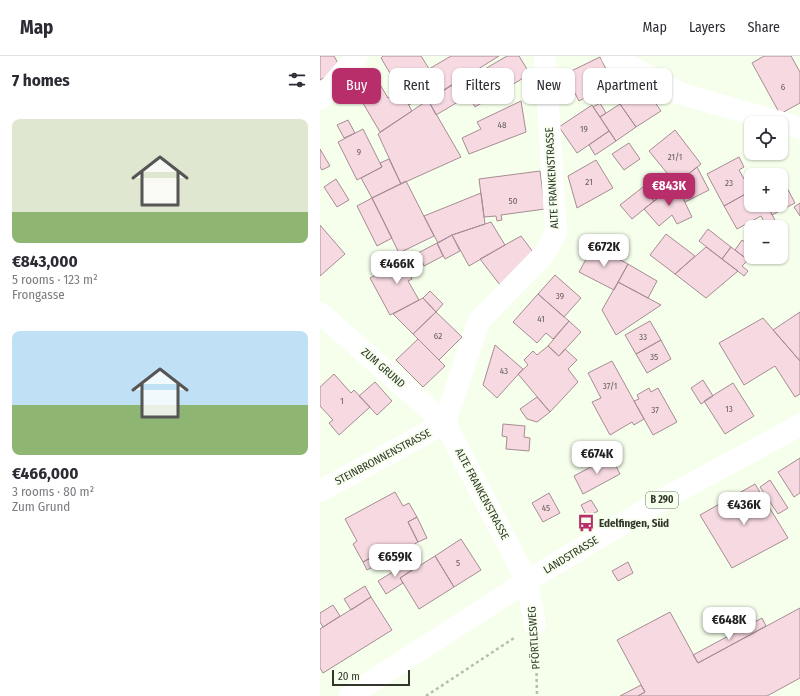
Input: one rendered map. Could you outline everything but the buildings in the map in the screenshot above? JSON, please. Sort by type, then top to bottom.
[{"type":"street","points":[[320,99],[357,56]]},
{"type":"street","name":"ALTE FRANKENSTRASSE","points":[[527,581],[445,423],[479,321],[545,253],[556,232],[545,56]]},
{"type":"street","points":[[612,56],[679,93],[800,128]]},
{"type":"street","name":"ZUM GRUND","points":[[320,313],[445,423]]},
{"type":"street","name":"STEINBRONNENSTRASSE","points":[[320,491],[445,423]]},
{"type":"street","name":"LANDSTRASSE","points":[[349,696],[527,581],[662,500],[800,425]]},
{"type":"street","name":"PFÖRTLESWEG","points":[[527,581],[535,625]]},
{"type":"path","points":[[426,696],[535,625]]},
{"type":"path","name":"PFÖRTLESWEG","points":[[535,625],[537,696]]},
{"type":"place","name":"Edelfingen, Süd","points":[[586,523]]}]
